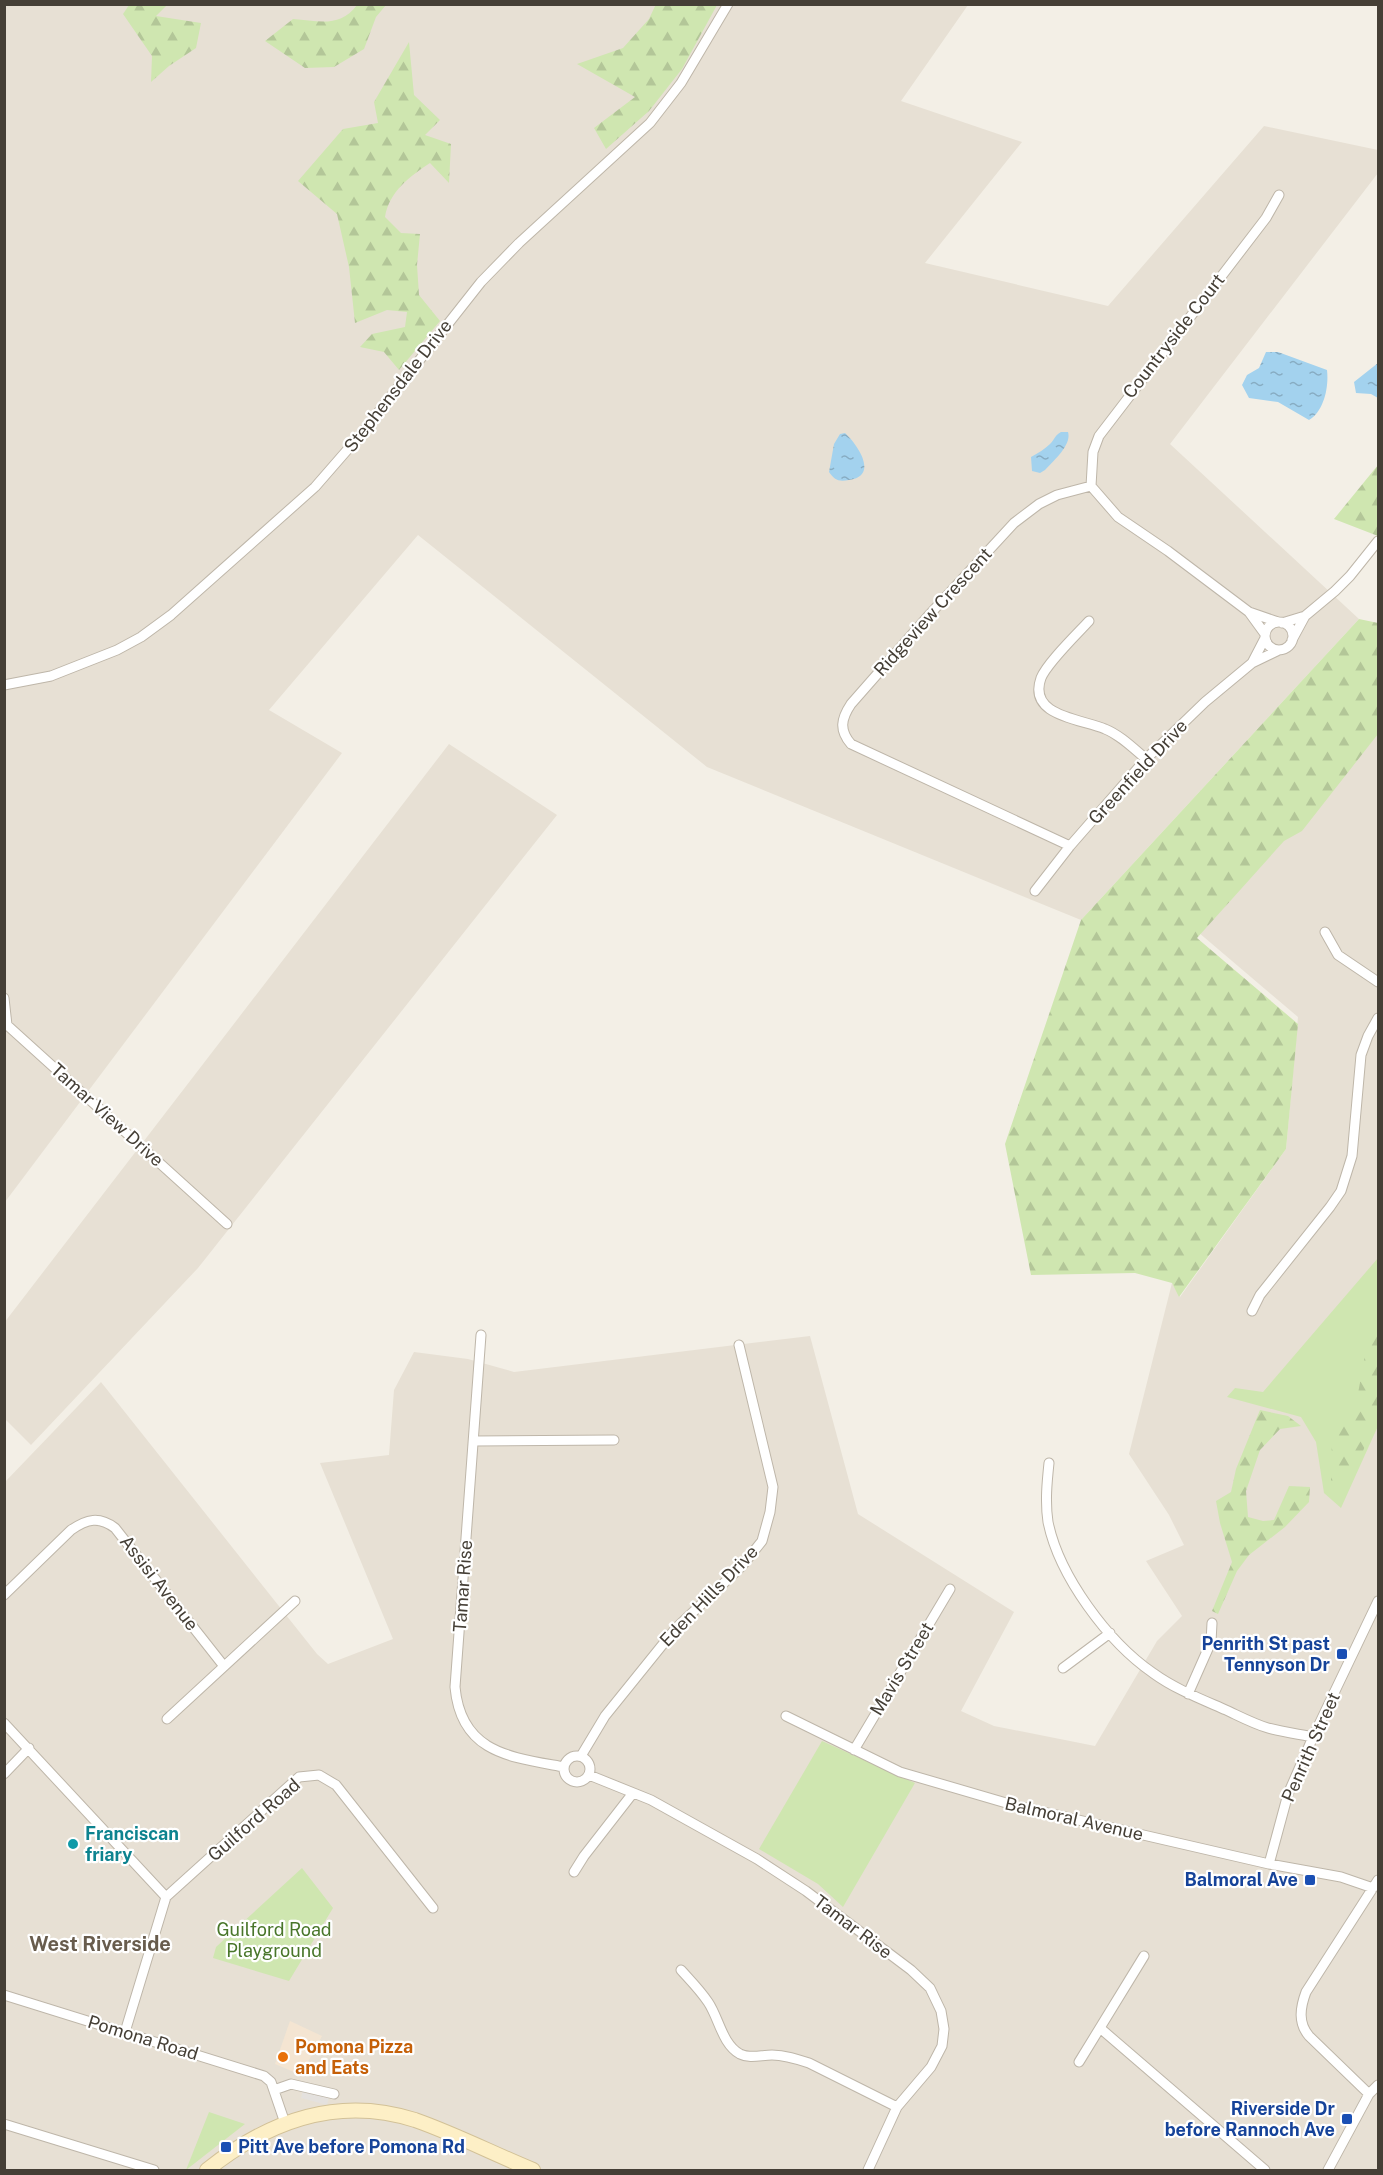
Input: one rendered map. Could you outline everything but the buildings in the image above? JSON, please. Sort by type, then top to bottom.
[{"type":"street","name":"Stephensdale Drive","points":[[4,685],[51,676],[141,638],[171,615],[315,487],[362,433],[481,282],[519,243],[650,123],[681,83],[728,4]]},
{"type":"street","name":"Countryside Court","points":[[1091,486],[1093,452],[1098,436],[1266,218],[1279,195]]},
{"type":"street","points":[[1091,486],[1118,517],[1168,551],[1249,612],[1286,624],[1292,632],[1292,640]]},
{"type":"street","name":"Ridgeview Crescent","points":[[1070,846],[851,744],[844,736],[842,725],[843,715],[851,704],[1014,523],[1039,504],[1057,495],[1091,486]]},
{"type":"street","points":[[1249,612],[1271,648],[1279,650],[1288,646],[1305,616],[1350,576],[1378,541]]},
{"type":"street","points":[[1265,636],[1271,625],[1305,616]]},
{"type":"street","points":[[1089,621],[1041,677],[1041,696],[1051,711],[1113,733],[1146,759]]},
{"type":"street","name":"Greenfield Drive","points":[[1252,663],[1265,636]]},
{"type":"street","name":"Greenfield Drive","points":[[1035,891],[1070,846],[1146,759],[1205,702],[1252,663],[1279,650]]},
{"type":"street","points":[[1325,932],[1338,955],[1378,982]]},
{"type":"street","name":"Tamar View Drive","points":[[4,998],[6,1028],[227,1224]]},
{"type":"street","points":[[1251,1311],[1260,1295],[1341,1191],[1352,1156],[1361,1055],[1378,1018]]},
{"type":"street","name":"Tamar Rise","points":[[481,1335],[455,1687],[457,1704],[465,1725],[477,1740],[492,1750],[518,1758],[564,1767]]},
{"type":"street","name":"Eden Hills Drive","points":[[581,1756],[605,1716],[676,1628],[742,1566],[762,1541],[770,1512],[772,1487],[739,1345]]},
{"type":"street","points":[[474,1441],[614,1440]]},
{"type":"street","points":[[1049,1462],[1046,1488],[1048,1520],[1055,1548],[1071,1579],[1094,1613],[1127,1652],[1153,1673],[1188,1694],[1266,1727],[1313,1737]]},
{"type":"street","name":"Assisi Avenue","points":[[4,1595],[71,1530],[82,1523],[93,1520],[106,1522],[115,1528],[223,1665]]},
{"type":"street","name":"Mavis Street","points":[[854,1750],[950,1589]]},
{"type":"street","points":[[166,1719],[295,1601]]},
{"type":"street","name":"Penrith Street","points":[[1269,1864],[1288,1794],[1378,1601]]},
{"type":"street","points":[[1188,1694],[1211,1642],[1212,1623]]},
{"type":"street","points":[[1063,1668],[1110,1633]]},
{"type":"street","name":"Balmoral Avenue","points":[[786,1716],[900,1772],[1013,1805],[1269,1864],[1376,1884]]},
{"type":"street","points":[[4,1723],[166,1897],[125,2032]]},
{"type":"street","points":[[4,1774],[29,1748]]},
{"type":"street","points":[[572,1756],[581,1756],[589,1764],[589,1775],[579,1782],[571,1781],[564,1767],[572,1756]]},
{"type":"street","name":"Guilford Road","points":[[166,1897],[287,1786],[299,1778],[319,1775],[336,1785],[433,1908]]},
{"type":"street","name":"Tamar Rise","points":[[589,1775],[633,1793],[706,1829],[757,1859],[815,1898],[911,1970],[930,1988],[941,2011],[944,2029],[942,2046],[932,2067],[897,2107],[868,2170]]},
{"type":"street","points":[[574,1872],[633,1793]]},
{"type":"street","points":[[1369,2094],[1302,2028],[1301,2012],[1306,1992],[1376,1884]]},
{"type":"street","points":[[1079,2062],[1144,1956]]},
{"type":"street","points":[[681,1970],[708,2002],[730,2045],[741,2054],[753,2057],[772,2055],[809,2063],[897,2107]]},
{"type":"street","name":"Pomona Road","points":[[4,1995],[264,2076],[268,2078],[274,2090]]},
{"type":"street","points":[[1100,2028],[1265,2170]]},
{"type":"street","points":[[285,2123],[274,2090],[291,2084],[334,2094]]},
{"type":"street","points":[[1328,2170],[1369,2094],[1378,2085]]},
{"type":"street","points":[[207,2170],[237,2147],[267,2130],[312,2115],[343,2111],[375,2112],[414,2120],[533,2170]]},
{"type":"street","points":[[4,2124],[154,2170]]},
{"type":"shaded area","points":[[5,5],[968,5],[901,101],[1022,142],[925,263],[1108,306],[1264,126],[1378,150],[1378,173],[1170,444],[1359,619],[1081,920],[707,767],[418,535],[269,710],[342,753],[5,1202]]},
{"type":"shaded area","points":[[1378,726],[1378,2170],[5,2170],[4,1483],[101,1382],[317,1654],[328,1664],[393,1639],[320,1463],[389,1455],[394,1390],[414,1352],[468,1359],[514,1372],[810,1336],[858,1514],[1014,1612],[961,1711],[994,1726],[1095,1746],[1157,1641],[1182,1616],[1146,1561],[1184,1545],[1169,1515],[1129,1454],[1172,1283],[1180,1297],[1286,1149],[1298,1017],[1198,932]]},
{"type":"shaded area","points":[[449,744],[557,815],[198,1268],[31,1445],[5,1419],[4,1323]]},
{"type":"shaded area","points":[[290,2021],[322,2036],[301,2075],[275,2064]]},
{"type":"shaded area","points":[[303,2090],[329,2097],[327,2105],[301,2098]]},
{"type":"green space","points":[[656,4],[717,5],[682,69],[649,111],[606,149],[594,128],[635,97],[577,64],[623,48],[649,19]]},
{"type":"green space","points":[[129,5],[167,5],[156,16],[201,23],[196,48],[169,66],[151,82],[152,56],[123,14]]},
{"type":"green space","points":[[357,5],[386,5],[376,17],[364,49],[334,67],[305,68],[265,41],[293,19],[320,22],[336,20]]},
{"type":"green space","points":[[409,42],[414,95],[440,120],[425,135],[451,144],[449,183],[430,163],[408,179],[396,192],[387,208],[385,217],[401,233],[420,234],[417,265],[419,295],[440,321],[399,370],[384,352],[360,347],[372,334],[405,327],[407,312],[387,310],[355,323],[349,267],[337,214],[298,181],[343,129],[378,123],[374,102]]},
{"type":"green space","points":[[1378,465],[1378,536],[1334,519]]},
{"type":"green space","points":[[1359,619],[1378,623],[1378,734],[1302,831],[1284,841],[1197,938],[1298,1024],[1286,1149],[1179,1297],[1172,1283],[1135,1273],[1031,1275],[1005,1144],[1081,920]]},
{"type":"green space","points":[[1378,1258],[1378,1426],[1341,1508],[1324,1493],[1316,1442],[1301,1417],[1227,1397],[1235,1388],[1263,1392]]},
{"type":"green space","points":[[1378,1316],[1378,1414],[1363,1451],[1348,1469],[1344,1486],[1331,1481],[1332,1436],[1336,1426],[1348,1424],[1357,1399],[1367,1344]]},
{"type":"green space","points":[[1260,1410],[1288,1416],[1301,1426],[1280,1429],[1260,1450],[1246,1491],[1248,1517],[1263,1521],[1274,1520],[1289,1486],[1310,1487],[1309,1502],[1285,1527],[1249,1555],[1237,1571],[1218,1614],[1212,1611],[1232,1562],[1216,1501],[1231,1492],[1236,1469]]},
{"type":"green space","points":[[822,1741],[915,1783],[843,1907],[818,1884],[759,1849]]},
{"type":"green space","name":"Guilford Road Playground","points":[[302,1868],[333,1908],[289,1981],[213,1958],[216,1947]]},
{"type":"green space","points":[[209,2112],[245,2124],[186,2170]]},
{"type":"water","points":[[1266,352],[1278,352],[1327,370],[1327,384],[1322,405],[1309,420],[1278,402],[1249,398],[1242,385],[1247,375],[1259,368]]},
{"type":"water","points":[[1378,363],[1378,398],[1371,394],[1356,393],[1354,382]]},
{"type":"water","points":[[1061,432],[1068,432],[1068,437],[1061,452],[1045,470],[1040,473],[1032,471],[1031,457],[1048,446]]},
{"type":"water","points":[[845,433],[860,452],[864,467],[863,473],[858,477],[842,481],[835,479],[829,472],[834,444],[840,434]]},
{"type":"place","name":"Penrith St past Tennyson Dr","points":[[1342,1654]]},
{"type":"place","name":"Franciscan friary","points":[[73,1844]]},
{"type":"place","name":"Balmoral Ave","points":[[1310,1880]]},
{"type":"place","name":"Pomona Pizza and Eats","points":[[283,2057]]},
{"type":"place","name":"Riverside Dr before Rannoch Ave","points":[[1347,2119]]},
{"type":"place","name":"Pitt Ave before Pomona Rd","points":[[226,2147]]},
{"type":"district","name":"West Riverside","points":[[100,1944]]}]
